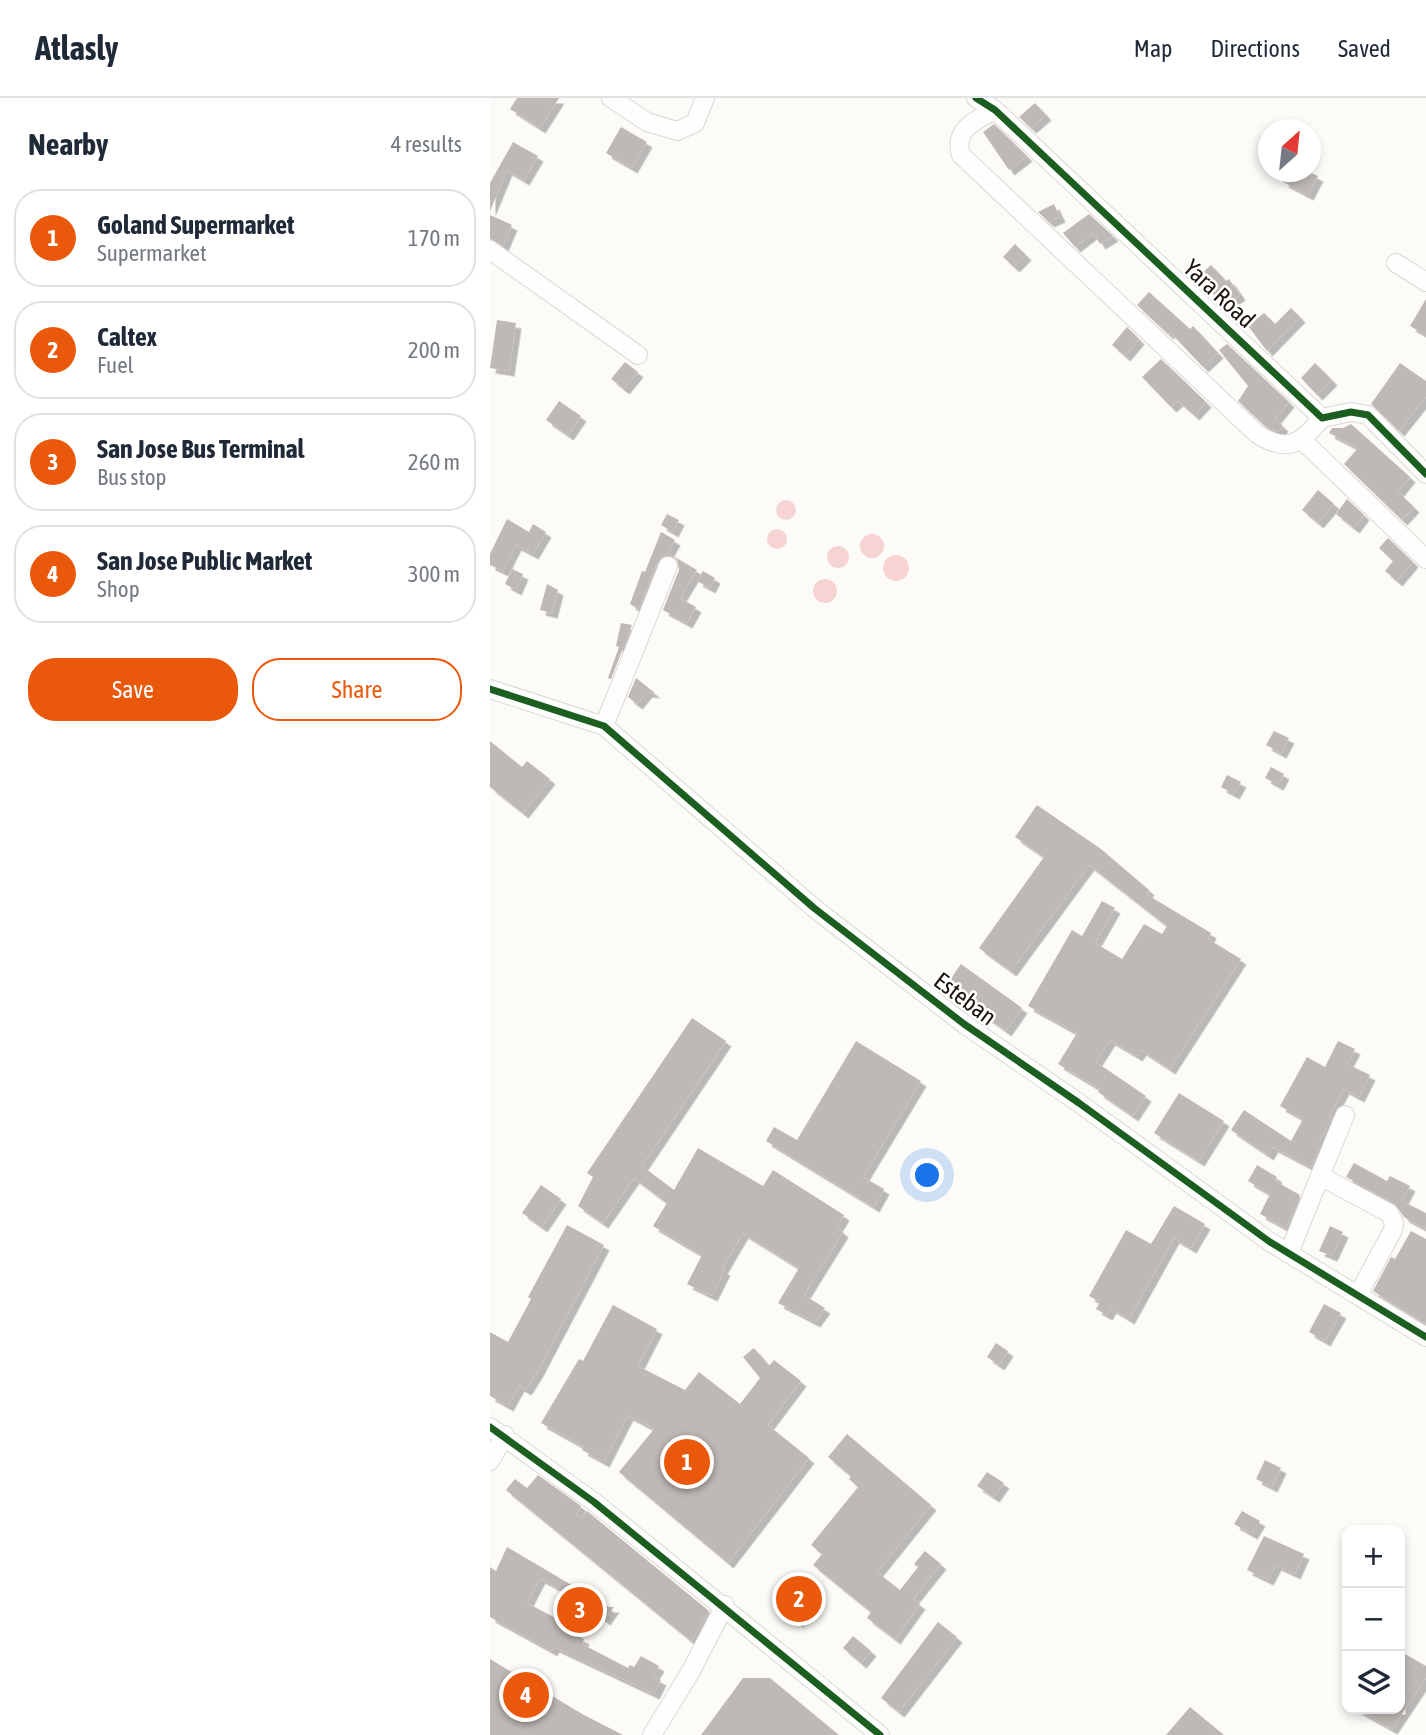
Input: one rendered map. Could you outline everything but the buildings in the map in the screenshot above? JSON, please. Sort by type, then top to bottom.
[{"type":"street","points":[[611,98],[647,122],[677,131],[695,123],[701,115],[705,98]]},
{"type":"street","name":"Yara Road","points":[[976,98],[995,110],[1322,418]]},
{"type":"street","points":[[995,110],[963,130],[959,139],[961,155],[1257,434],[1287,445],[1303,441],[1322,418],[1351,412],[1368,415],[1426,474]]},
{"type":"street","points":[[490,250],[638,355]]},
{"type":"street","points":[[1396,263],[1426,282]]},
{"type":"street","points":[[1303,441],[1426,559]]},
{"type":"street","points":[[604,726],[668,566]]},
{"type":"street","name":"Esteban","points":[[490,689],[604,726],[814,908],[964,1024],[1289,1253],[1426,1337]]},
{"type":"street","points":[[1289,1253],[1345,1115]]},
{"type":"street","points":[[1320,1176],[1393,1217],[1393,1230],[1358,1295]]},
{"type":"street","points":[[490,1461],[498,1431],[725,1605],[880,1735]]},
{"type":"street","points":[[652,1735],[691,1671],[725,1605]]},
{"type":"shaded area","points":[[786,500],[793,503],[796,510],[793,517],[786,520],[779,517],[776,510],[779,503]]},
{"type":"shaded area","points":[[773,529],[781,529],[787,539],[781,549],[773,549],[767,543],[767,535]]},
{"type":"shaded area","points":[[872,534],[881,537],[884,546],[881,555],[872,558],[863,555],[860,546],[863,537]]},
{"type":"shaded area","points":[[838,546],[848,553],[849,557],[842,567],[838,568],[828,561],[827,557],[834,547]]},
{"type":"shaded area","points":[[896,555],[905,559],[909,568],[905,577],[896,581],[887,577],[883,568],[887,559]]},
{"type":"shaded area","points":[[825,579],[833,583],[837,591],[833,599],[825,603],[817,599],[813,591],[817,583]]},
{"type":"cycle path","points":[[976,98],[995,110],[1322,418],[1351,412],[1368,415],[1426,474]]},
{"type":"cycle path","points":[[490,689],[604,726],[814,908],[964,1024],[1079,1103],[1270,1242],[1426,1337]]},
{"type":"cycle path","points":[[490,1427],[594,1502],[880,1735]]},
{"type":"place","name":"Goland Supermarket","points":[[687,1462]]},
{"type":"place","name":"Caltex","points":[[799,1599]]},
{"type":"place","name":"San Jose Bus Terminal","points":[[580,1610]]},
{"type":"place","name":"San Jose Public Market","points":[[526,1695]]}]
